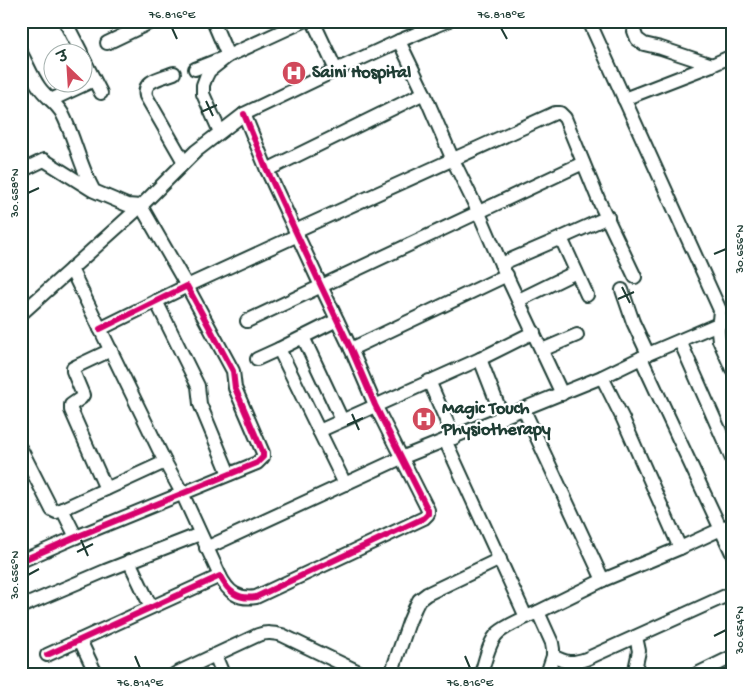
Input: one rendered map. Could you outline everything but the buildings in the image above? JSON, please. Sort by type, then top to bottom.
[{"type":"street","points":[[65,21],[76,42]]},
{"type":"street","points":[[107,43],[154,21]]},
{"type":"street","points":[[213,21],[228,56]]},
{"type":"street","points":[[195,69],[304,21]]},
{"type":"street","points":[[313,21],[336,70]]},
{"type":"street","points":[[589,21],[720,310],[719,340],[732,369]]},
{"type":"street","points":[[636,21],[634,31],[636,39],[644,44],[712,65]]},
{"type":"street","points":[[21,314],[141,206],[196,151],[244,114],[399,41],[445,22]]},
{"type":"street","points":[[399,41],[562,394]]},
{"type":"street","points":[[21,53],[39,88],[55,104],[65,120],[94,191]]},
{"type":"street","points":[[220,132],[205,100],[203,85],[210,71],[228,56]]},
{"type":"street","points":[[624,99],[732,56]]},
{"type":"street","points":[[174,73],[150,82],[146,86],[145,91],[146,96],[184,162]]},
{"type":"street","points":[[92,76],[101,93]]},
{"type":"street","points":[[51,100],[94,80]]},
{"type":"street","points":[[267,170],[424,93]]},
{"type":"street","points":[[100,329],[296,233],[555,113],[560,113],[565,118],[599,201],[608,216],[635,277]]},
{"type":"street","points":[[70,269],[182,493],[206,548],[224,584],[229,590],[246,598],[256,596],[424,518],[428,514],[428,510],[375,405],[351,349],[267,170],[244,114]]},
{"type":"street","points":[[21,171],[44,160],[94,191],[127,205],[141,206]]},
{"type":"street","points":[[247,322],[583,163]]},
{"type":"street","points":[[21,561],[257,463],[263,457],[263,453],[235,388],[233,371],[141,206]]},
{"type":"street","points":[[351,349],[504,270],[561,238],[608,216]]},
{"type":"street","points":[[561,238],[587,295]]},
{"type":"street","points":[[519,300],[576,272]]},
{"type":"street","points":[[622,290],[645,356],[726,527],[732,553]]},
{"type":"street","points":[[156,301],[198,386],[200,404],[229,474]]},
{"type":"street","points":[[206,548],[401,458],[562,394],[732,318]]},
{"type":"street","points":[[257,359],[279,350],[337,320]]},
{"type":"street","points":[[319,431],[480,359],[534,332]]},
{"type":"street","points":[[542,350],[577,335]]},
{"type":"street","points":[[303,337],[342,420]]},
{"type":"street","points":[[680,341],[732,459]]},
{"type":"street","points":[[106,489],[72,410],[72,405],[83,394],[73,368],[111,350]]},
{"type":"street","points":[[279,350],[345,484]]},
{"type":"street","points":[[480,359],[503,418]]},
{"type":"street","points":[[602,377],[623,419],[680,548]]},
{"type":"street","points":[[429,381],[450,439],[500,559],[552,644],[553,656],[547,674]]},
{"type":"street","points":[[524,410],[603,580]]},
{"type":"street","points":[[21,449],[52,510],[56,512],[165,462]]},
{"type":"street","points":[[62,509],[76,537]]},
{"type":"street","points":[[481,674],[492,641],[506,627],[603,580],[726,527]]},
{"type":"street","points":[[23,606],[129,561],[200,534]]},
{"type":"street","points":[[391,674],[409,622],[420,600],[427,594],[500,559]]},
{"type":"street","points":[[129,561],[151,608]]},
{"type":"street","points":[[47,655],[220,576]]},
{"type":"street","points":[[553,656],[564,662],[578,662],[732,593]]},
{"type":"street","points":[[175,674],[265,633],[282,635],[363,674]]},
{"type":"street","points":[[634,674],[639,651],[636,636]]},
{"type":"street","points":[[80,640],[96,674]]},
{"type":"street","points":[[214,655],[223,674]]},
{"type":"street","points":[[697,674],[732,657]]},
{"type":"cycle path","points":[[47,655],[220,576],[234,594],[250,598],[256,597],[424,518],[428,514],[428,510],[375,405],[351,349],[267,170],[244,114]]},
{"type":"cycle path","points":[[21,561],[257,463],[263,457],[263,453],[235,388],[233,371],[187,286],[100,329]]},
{"type":"place","name":"Saini Hospital","points":[[294,73]]},
{"type":"place","name":"Magic Touch Physiotherapy","points":[[424,419]]}]
